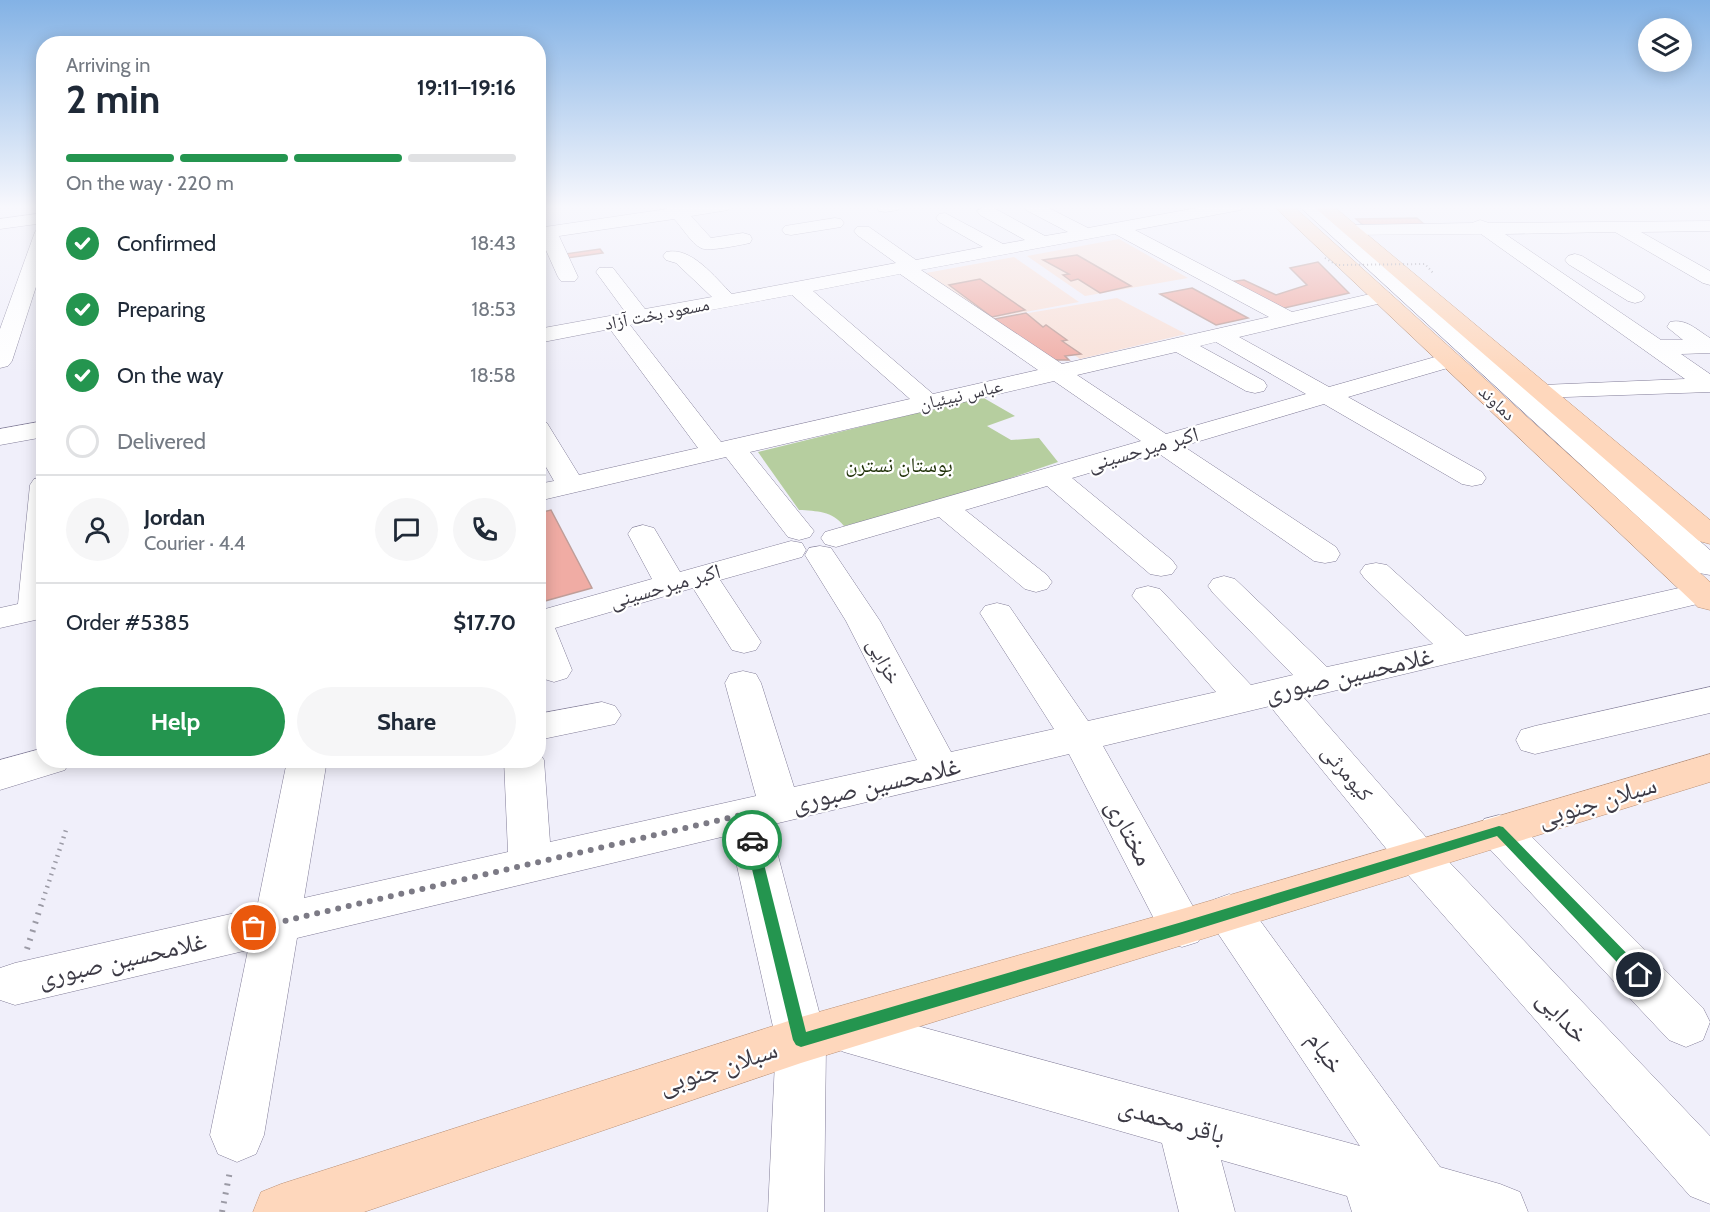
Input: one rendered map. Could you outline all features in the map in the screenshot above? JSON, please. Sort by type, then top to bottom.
[{"type":"main road","name":"دماوند","points":[[1345,263],[1450,360],[1707,586]]},
{"type":"main road","name":"دماوند","points":[[1389,263],[1710,535]]},
{"type":"main road","name":"سبلان جنوبی","points":[[281,1212],[823,1034],[1706,770]]},
{"type":"street","points":[[0,361],[8,315],[31,263]]},
{"type":"street","points":[[561,263],[568,277]]},
{"type":"street","points":[[687,263],[728,301]]},
{"type":"street","points":[[901,263],[1325,554]]},
{"type":"street","name":"مسعود بخت آزاد","points":[[546,335],[728,301],[804,281],[853,278],[932,263]]},
{"type":"street","points":[[1183,263],[1289,319]]},
{"type":"street","points":[[1367,263],[1707,586]]},
{"type":"street","points":[[1381,263],[1710,549]]},
{"type":"street","points":[[1534,263],[1710,385]]},
{"type":"street","points":[[1579,263],[1635,297]]},
{"type":"street","points":[[1681,263],[1710,279]]},
{"type":"street","points":[[835,264],[853,278]]},
{"type":"street","points":[[606,272],[640,317]]},
{"type":"street","points":[[1555,277],[1600,276]]},
{"type":"street","points":[[804,281],[928,402]]},
{"type":"street","name":"عباس نبیئیان","points":[[546,491],[1383,297]]},
{"type":"street","points":[[8,315],[36,310]]},
{"type":"street","name":"خزایی","points":[[616,322],[724,450],[812,543],[863,621],[941,769]]},
{"type":"street","points":[[1656,347],[1708,346],[1678,327]]},
{"type":"street","points":[[1219,335],[1472,478]]},
{"type":"street","points":[[1179,344],[1255,386]]},
{"type":"street","name":"اکبر میرحسینی","points":[[546,620],[1450,360]]},
{"type":"street","points":[[1542,392],[1710,385]]},
{"type":"street","points":[[0,437],[36,430]]},
{"type":"street","points":[[546,443],[571,485]]},
{"type":"street","name":"کیومرثی","points":[[1052,476],[1417,856]]},
{"type":"street","points":[[944,507],[1036,582]]},
{"type":"street","points":[[643,534],[744,642]]},
{"type":"street","points":[[1376,572],[1459,649]]},
{"type":"street","points":[[1224,586],[1320,681]]},
{"type":"street","name":"غلامحسین صبوری","points":[[15,984],[1459,649],[1707,586]]},
{"type":"street","points":[[0,618],[36,610]]},
{"type":"street","name":"مختاری","points":[[997,613],[1079,737],[1182,928]]},
{"type":"street","points":[[546,648],[554,670]]},
{"type":"street","points":[[743,682],[762,810],[823,1034],[796,1212]]},
{"type":"street","points":[[1535,740],[1710,700]]},
{"type":"street","points":[[546,726],[602,715]]},
{"type":"street","points":[[0,775],[36,764]]},
{"type":"street","points":[[237,1135],[306,768]]},
{"type":"street","points":[[524,768],[530,864]]},
{"type":"street","points":[[1499,831],[1686,1024]]},
{"type":"street","name":"خدایی","points":[[1417,856],[1710,1176]]},
{"type":"street","name":"خیام","points":[[1229,913],[1390,1193]]},
{"type":"street","name":"باقر محمدی","points":[[823,1034],[1184,1124],[1390,1193],[1500,1212]]},
{"type":"street","points":[[1184,1124],[1207,1212]]},
{"type":"path","points":[[1333,263],[1337,265],[1425,264],[1434,274]]},
{"type":"path","points":[[15,984],[66,830]]},
{"type":"shaded area","points":[[983,263],[1022,263],[1079,302],[982,320],[926,273]]},
{"type":"shaded area","points":[[1037,263],[1161,263],[1188,278],[1085,296]]},
{"type":"shaded area","points":[[1117,298],[1186,334],[1080,359],[1017,315]]},
{"type":"green space","name":"بوستان نسترن","points":[[982,397],[1015,416],[987,426],[1011,440],[1039,438],[1058,462],[937,503],[844,526],[829,515],[799,510],[758,452]]},
{"type":"building","points":[[1048,263],[1090,263],[1131,286],[1100,293],[1078,279],[1071,281],[1063,275],[1069,274]]},
{"type":"building","points":[[1319,263],[1349,293],[1280,309],[1228,282],[1244,280],[1276,295],[1307,285],[1290,268]]},
{"type":"building","points":[[980,279],[1025,310],[992,317],[949,285]]},
{"type":"building","points":[[1192,288],[1248,318],[1216,325],[1160,294]]},
{"type":"building","points":[[1026,313],[1043,327],[1046,325],[1067,340],[1062,341],[1081,354],[1065,356],[1069,360],[1045,360],[990,320]]},
{"type":"building","points":[[551,510],[592,588],[546,601],[546,511]]},
{"type":"way so far","points":[[254,928],[746,814],[752,840]]},
{"type":"route","points":[[752,840],[801,1040],[1182,928],[1499,831],[1639,975]]}]
